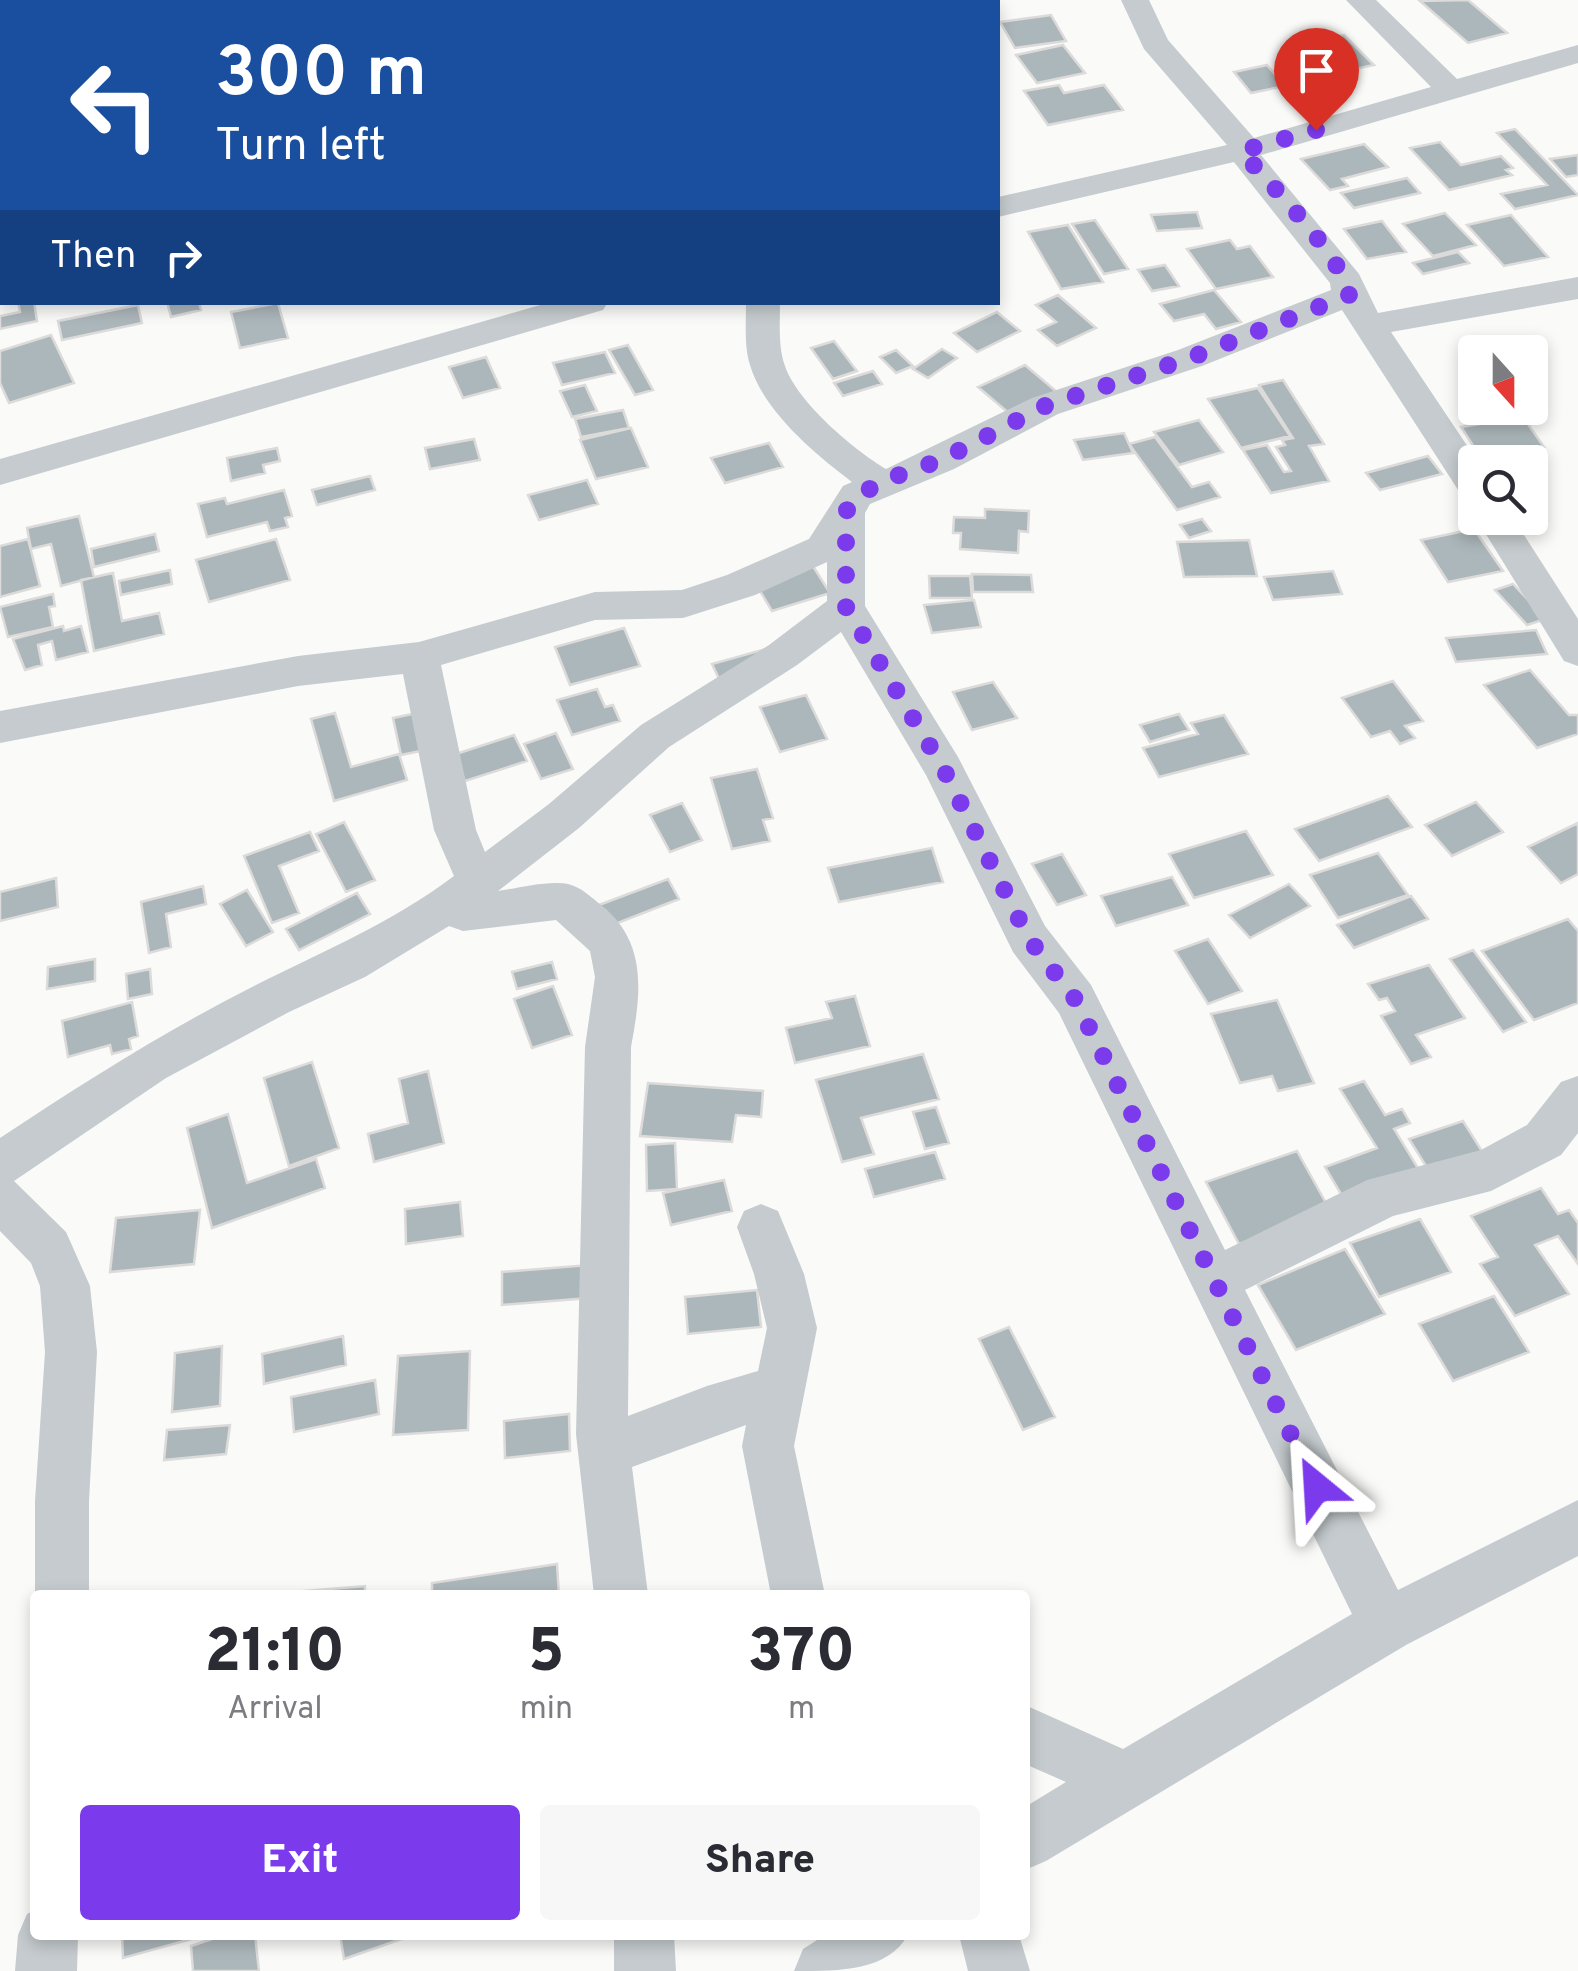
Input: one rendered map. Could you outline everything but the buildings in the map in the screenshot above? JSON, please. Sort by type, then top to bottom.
[{"type":"street","points":[[1135,0],[1154,44],[1347,281],[1360,310],[1458,461]]},
{"type":"street","points":[[1360,0],[1452,91]]},
{"type":"street","points":[[1000,207],[1244,150],[1578,54]]},
{"type":"street","points":[[0,727],[298,672],[420,656],[595,606],[656,607],[711,597],[822,549],[856,496],[880,482],[941,460],[1045,406],[1204,353],[1360,310],[1578,288]]},
{"type":"street","points":[[0,472],[493,315],[568,305]]},
{"type":"street","points":[[762,305],[768,368],[780,388],[841,454],[866,476],[880,482]]},
{"type":"street","points":[[846,513],[846,607],[943,768],[1029,939],[1075,999],[1386,1625]]},
{"type":"street","points":[[1505,535],[1578,651]]},
{"type":"street","points":[[0,1165],[150,1064],[273,998],[349,964],[466,892],[564,816],[655,736],[783,655],[846,607]]},
{"type":"street","points":[[420,656],[455,830],[467,862],[463,913],[564,902],[606,937],[616,962],[616,1004],[608,1047],[604,1452],[620,1590]]},
{"type":"street","points":[[1212,1280],[1384,1196],[1491,1169],[1544,1140],[1578,1098]]},
{"type":"street","points":[[0,1198],[49,1248],[66,1286],[71,1352],[62,1501],[62,1590]]},
{"type":"street","points":[[761,1227],[779,1274],[792,1328],[768,1446],[797,1590]]},
{"type":"street","points":[[604,1452],[707,1411],[778,1390]]},
{"type":"street","points":[[1030,1837],[1386,1625],[1578,1527]]},
{"type":"street","points":[[1030,1736],[1126,1780]]},
{"type":"street","points":[[46,1971],[48,1940]]},
{"type":"street","points":[[644,1940],[645,1971]]},
{"type":"street","points":[[825,1971],[871,1940]]},
{"type":"street","points":[[991,1940],[998,1971]]},
{"type":"route","points":[[1316,130],[1241,151],[1347,281],[1349,295],[1190,358],[1045,406],[941,460],[880,482],[856,496],[846,513],[846,607],[943,768],[1029,939],[1075,999],[1317,1487]]}]
